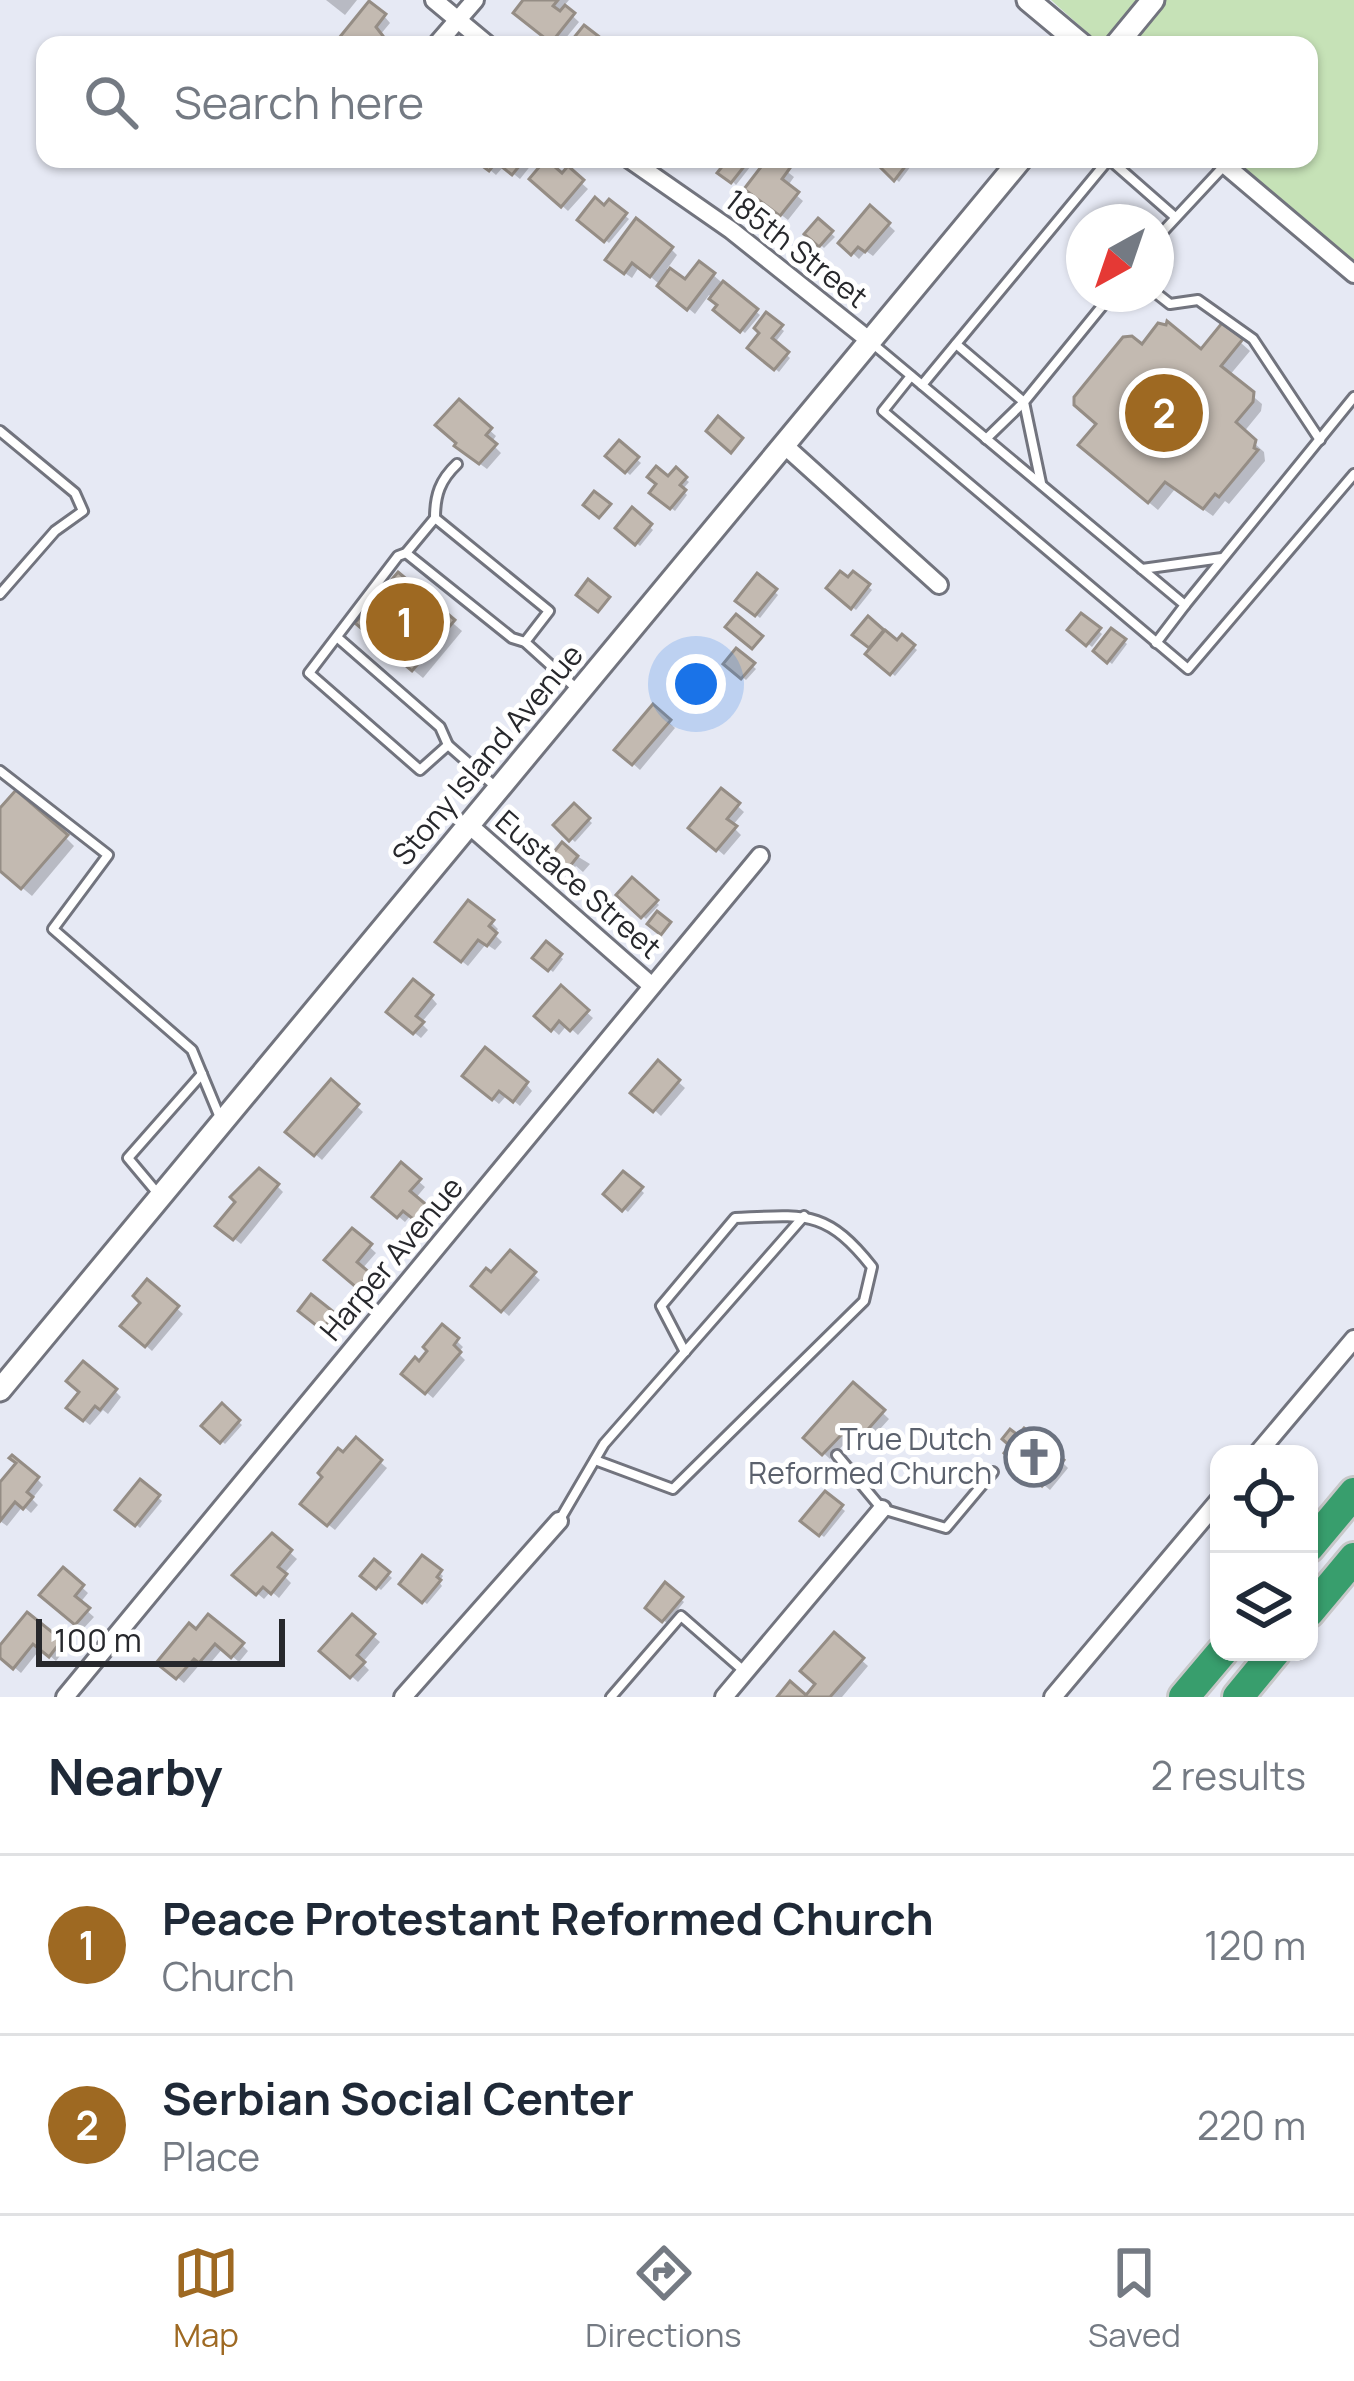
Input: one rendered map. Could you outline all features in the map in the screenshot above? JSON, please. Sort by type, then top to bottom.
[{"type":"highway","points":[[1318,1536],[1354,1493]]},
{"type":"highway","points":[[1318,1601],[1354,1558]]},
{"type":"highway","points":[[1184,1697],[1214,1661]]},
{"type":"highway","points":[[1238,1697],[1268,1661]]},
{"type":"street","points":[[434,0],[477,36]]},
{"type":"street","points":[[444,36],[475,0]]},
{"type":"street","points":[[1028,0],[1071,36]]},
{"type":"street","points":[[1124,36],[1154,0]]},
{"type":"street","name":"185th Street","points":[[642,168],[731,230],[870,341]]},
{"type":"street","name":"Stony Island Avenue","points":[[0,1390],[1014,168]]},
{"type":"street","points":[[1228,168],[1354,274]]},
{"type":"street","points":[[784,445],[939,585]]},
{"type":"street","name":"Eustace Street","points":[[469,825],[652,986]]},
{"type":"street","name":"Harper Avenue","points":[[65,1697],[760,856]]},
{"type":"street","points":[[1265,1445],[1354,1339]]},
{"type":"street","points":[[724,1697],[882,1509]]},
{"type":"street","points":[[1053,1697],[1210,1511]]},
{"type":"street","points":[[404,1697],[559,1521]]},
{"type":"lane","points":[[1072,204],[1102,168]]},
{"type":"lane","points":[[1119,168],[1159,204]]},
{"type":"lane","points":[[1174,217],[1216,168]]},
{"type":"lane","points":[[922,385],[1066,211]]},
{"type":"lane","points":[[1174,303],[1198,300],[1253,340],[1320,440]]},
{"type":"lane","points":[[986,439],[1024,402],[1097,312]]},
{"type":"lane","points":[[870,341],[1185,605]]},
{"type":"lane","points":[[956,344],[1024,402],[1041,484]]},
{"type":"lane","points":[[911,376],[883,411],[1188,669],[1354,474]]},
{"type":"lane","points":[[1156,643],[1354,397]]},
{"type":"lane","points":[[0,431],[75,493],[83,511],[55,531],[0,594]]},
{"type":"lane","points":[[448,745],[420,770],[309,673],[383,574],[435,518],[435,495],[458,464]]},
{"type":"lane","points":[[435,518],[549,610],[525,641]]},
{"type":"lane","points":[[406,554],[512,638],[525,641],[580,692]]},
{"type":"lane","points":[[1142,569],[1223,557]]},
{"type":"lane","points":[[338,638],[440,727],[448,745],[498,790]]},
{"type":"lane","points":[[0,771],[108,855],[53,928],[192,1050],[222,1122]]},
{"type":"lane","points":[[160,1196],[128,1158],[202,1074]]},
{"type":"lane","points":[[559,1521],[595,1460],[805,1215]]},
{"type":"lane","points":[[595,1460],[673,1489],[865,1301],[872,1268],[846,1234],[805,1215],[735,1218],[661,1306],[686,1352]]},
{"type":"lane","points":[[837,1455],[882,1509],[946,1528],[994,1472]]},
{"type":"lane","points":[[610,1697],[681,1616],[745,1672]]},
{"type":"green space","points":[[1051,0],[1354,0],[1354,261],[1244,168],[1318,168],[1318,36],[1091,36]]},
{"type":"building","points":[[523,0],[558,0],[553,6],[560,11],[565,5],[575,13],[557,36],[542,36],[513,13]]},
{"type":"building","points":[[369,1],[386,14],[376,27],[383,36],[341,36]]},
{"type":"building","points":[[584,25],[598,36],[575,36]]},
{"type":"building","points":[[538,168],[556,168],[562,173],[570,168],[584,180],[561,207],[529,179]]},
{"type":"building","points":[[721,168],[743,168],[731,183],[717,173]]},
{"type":"building","points":[[760,168],[790,168],[782,179],[799,192],[780,216],[744,189]]},
{"type":"building","points":[[881,168],[904,168],[894,181]]},
{"type":"building","points":[[595,197],[604,205],[609,199],[627,213],[604,242],[577,220]]},
{"type":"building","points":[[870,205],[890,223],[865,252],[858,247],[851,255],[838,243]]},
{"type":"building","points":[[636,218],[673,247],[650,277],[632,263],[624,274],[605,260]]},
{"type":"building","points":[[818,218],[833,231],[819,247],[804,234]]},
{"type":"building","points":[[699,261],[715,273],[687,310],[657,286],[670,268],[685,279]]},
{"type":"building","points":[[723,281],[758,309],[740,332],[713,310],[717,305],[709,299]]},
{"type":"building","points":[[766,312],[783,325],[772,338],[789,352],[774,370],[747,348],[759,333],[754,328]]},
{"type":"building","points":[[1167,321],[1201,349],[1222,323],[1243,339],[1221,366],[1254,392],[1253,402],[1236,422],[1256,440],[1258,450],[1203,509],[1165,482],[1148,503],[1078,445],[1096,424],[1074,405],[1074,397],[1123,337],[1132,336],[1142,344],[1158,323],[1166,325]]},
{"type":"building","points":[[459,399],[492,428],[486,435],[497,444],[479,464],[435,425]]},
{"type":"building","points":[[718,416],[743,438],[731,453],[706,431]]},
{"type":"building","points":[[619,440],[639,457],[625,473],[605,456]]},
{"type":"building","points":[[656,466],[668,476],[676,467],[687,477],[680,485],[686,490],[670,509],[649,493],[656,484],[647,477]]},
{"type":"building","points":[[594,491],[611,504],[599,518],[583,505]]},
{"type":"building","points":[[632,507],[652,524],[635,545],[615,528]]},
{"type":"building","points":[[840,571],[848,577],[853,571],[870,584],[851,609],[826,588]]},
{"type":"building","points":[[398,572],[455,620],[412,671],[355,623]]},
{"type":"building","points":[[757,573],[777,589],[755,616],[735,601]]},
{"type":"building","points":[[588,579],[610,597],[598,612],[576,595]]},
{"type":"building","points":[[1081,613],[1101,628],[1086,646],[1067,630]]},
{"type":"building","points":[[736,614],[763,636],[752,649],[725,627]]},
{"type":"building","points":[[868,616],[884,630],[869,648],[852,635]]},
{"type":"building","points":[[1111,628],[1126,639],[1107,663],[1093,651]]},
{"type":"building","points":[[885,630],[897,640],[902,634],[915,645],[890,675],[865,654]]},
{"type":"building","points":[[736,648],[755,663],[741,679],[723,664]]},
{"type":"building","points":[[653,704],[671,720],[632,765],[614,750]]},
{"type":"building","points":[[721,788],[740,803],[727,819],[737,826],[716,851],[688,828]]},
{"type":"building","points":[[16,790],[68,835],[21,889],[0,871],[0,808]]},
{"type":"building","points":[[574,803],[590,818],[569,841],[553,825]]},
{"type":"building","points":[[562,842],[578,856],[567,870],[550,857]]},
{"type":"building","points":[[632,877],[658,900],[641,918],[616,895]]},
{"type":"building","points":[[468,900],[494,920],[489,926],[497,933],[487,946],[478,940],[461,962],[435,942]]},
{"type":"building","points":[[657,911],[671,922],[661,935],[647,924]]},
{"type":"building","points":[[546,941],[562,954],[548,971],[532,958]]},
{"type":"building","points":[[413,979],[433,995],[416,1016],[424,1022],[413,1034],[386,1012]]},
{"type":"building","points":[[561,985],[589,1010],[570,1031],[559,1021],[551,1031],[534,1016]]},
{"type":"building","points":[[485,1047],[528,1082],[513,1102],[499,1091],[492,1100],[462,1076]]},
{"type":"building","points":[[658,1060],[680,1080],[653,1112],[630,1093]]},
{"type":"building","points":[[331,1079],[359,1104],[314,1156],[285,1132]]},
{"type":"building","points":[[401,1162],[421,1179],[410,1191],[429,1207],[417,1222],[403,1211],[397,1218],[372,1197]]},
{"type":"building","points":[[259,1168],[279,1184],[233,1240],[215,1226],[235,1202],[230,1197]]},
{"type":"building","points":[[623,1171],[643,1187],[622,1211],[603,1194]]},
{"type":"building","points":[[352,1228],[372,1244],[357,1262],[370,1273],[357,1288],[324,1260]]},
{"type":"building","points":[[510,1250],[536,1272],[501,1312],[471,1286]]},
{"type":"building","points":[[147,1279],[179,1306],[145,1347],[120,1326],[140,1303],[133,1296]]},
{"type":"building","points":[[311,1294],[335,1313],[322,1330],[298,1311]]},
{"type":"building","points":[[442,1324],[459,1338],[454,1345],[461,1352],[425,1394],[401,1374],[415,1357],[419,1361],[427,1351],[423,1347]]},
{"type":"building","points":[[83,1361],[117,1389],[100,1410],[95,1406],[83,1421],[66,1408],[79,1392],[66,1381]]},
{"type":"building","points":[[853,1382],[885,1410],[854,1445],[842,1434],[822,1455],[803,1438]]},
{"type":"building","points":[[222,1403],[240,1420],[220,1443],[201,1426]]},
{"type":"building","name":"True Dutch Reformed Church","points":[[1024,1428],[1064,1460],[1042,1486],[1004,1453],[1010,1446],[1002,1439],[1010,1429],[1018,1435]]},
{"type":"building","points":[[356,1437],[382,1460],[327,1526],[300,1504],[338,1448],[343,1452]]},
{"type":"building","points":[[12,1455],[39,1477],[27,1492],[33,1497],[23,1509],[15,1502],[0,1521],[0,1482],[16,1463],[9,1458]]},
{"type":"building","points":[[140,1479],[160,1495],[135,1526],[115,1510]]},
{"type":"building","points":[[825,1491],[843,1505],[819,1536],[800,1521]]},
{"type":"building","points":[[272,1533],[292,1550],[278,1567],[287,1574],[271,1594],[263,1587],[256,1595],[232,1575]]},
{"type":"building","points":[[422,1555],[442,1570],[437,1577],[441,1580],[422,1603],[399,1584]]},
{"type":"building","points":[[374,1559],[390,1572],[376,1589],[360,1576]]},
{"type":"building","points":[[63,1567],[84,1585],[75,1596],[90,1608],[75,1625],[39,1595]]},
{"type":"building","points":[[665,1582],[683,1597],[662,1622],[645,1608]]},
{"type":"building","points":[[27,1612],[62,1640],[49,1657],[33,1644],[13,1669],[0,1658],[0,1645]]},
{"type":"building","points":[[208,1614],[244,1643],[231,1658],[215,1644],[176,1679],[156,1663],[189,1623],[196,1629]]},
{"type":"building","points":[[352,1614],[375,1634],[357,1655],[365,1662],[350,1678],[319,1651]]},
{"type":"building","points":[[834,1632],[864,1658],[830,1697],[777,1697],[790,1681],[806,1695],[815,1684],[800,1671]]},
{"type":"place","name":"Serbian Social Center","points":[[1164,413]]},
{"type":"place","name":"Peace Protestant Reformed Church","points":[[405,622]]},
{"type":"place","name":"True Dutch Reformed Church","points":[[1034,1457]]}]
